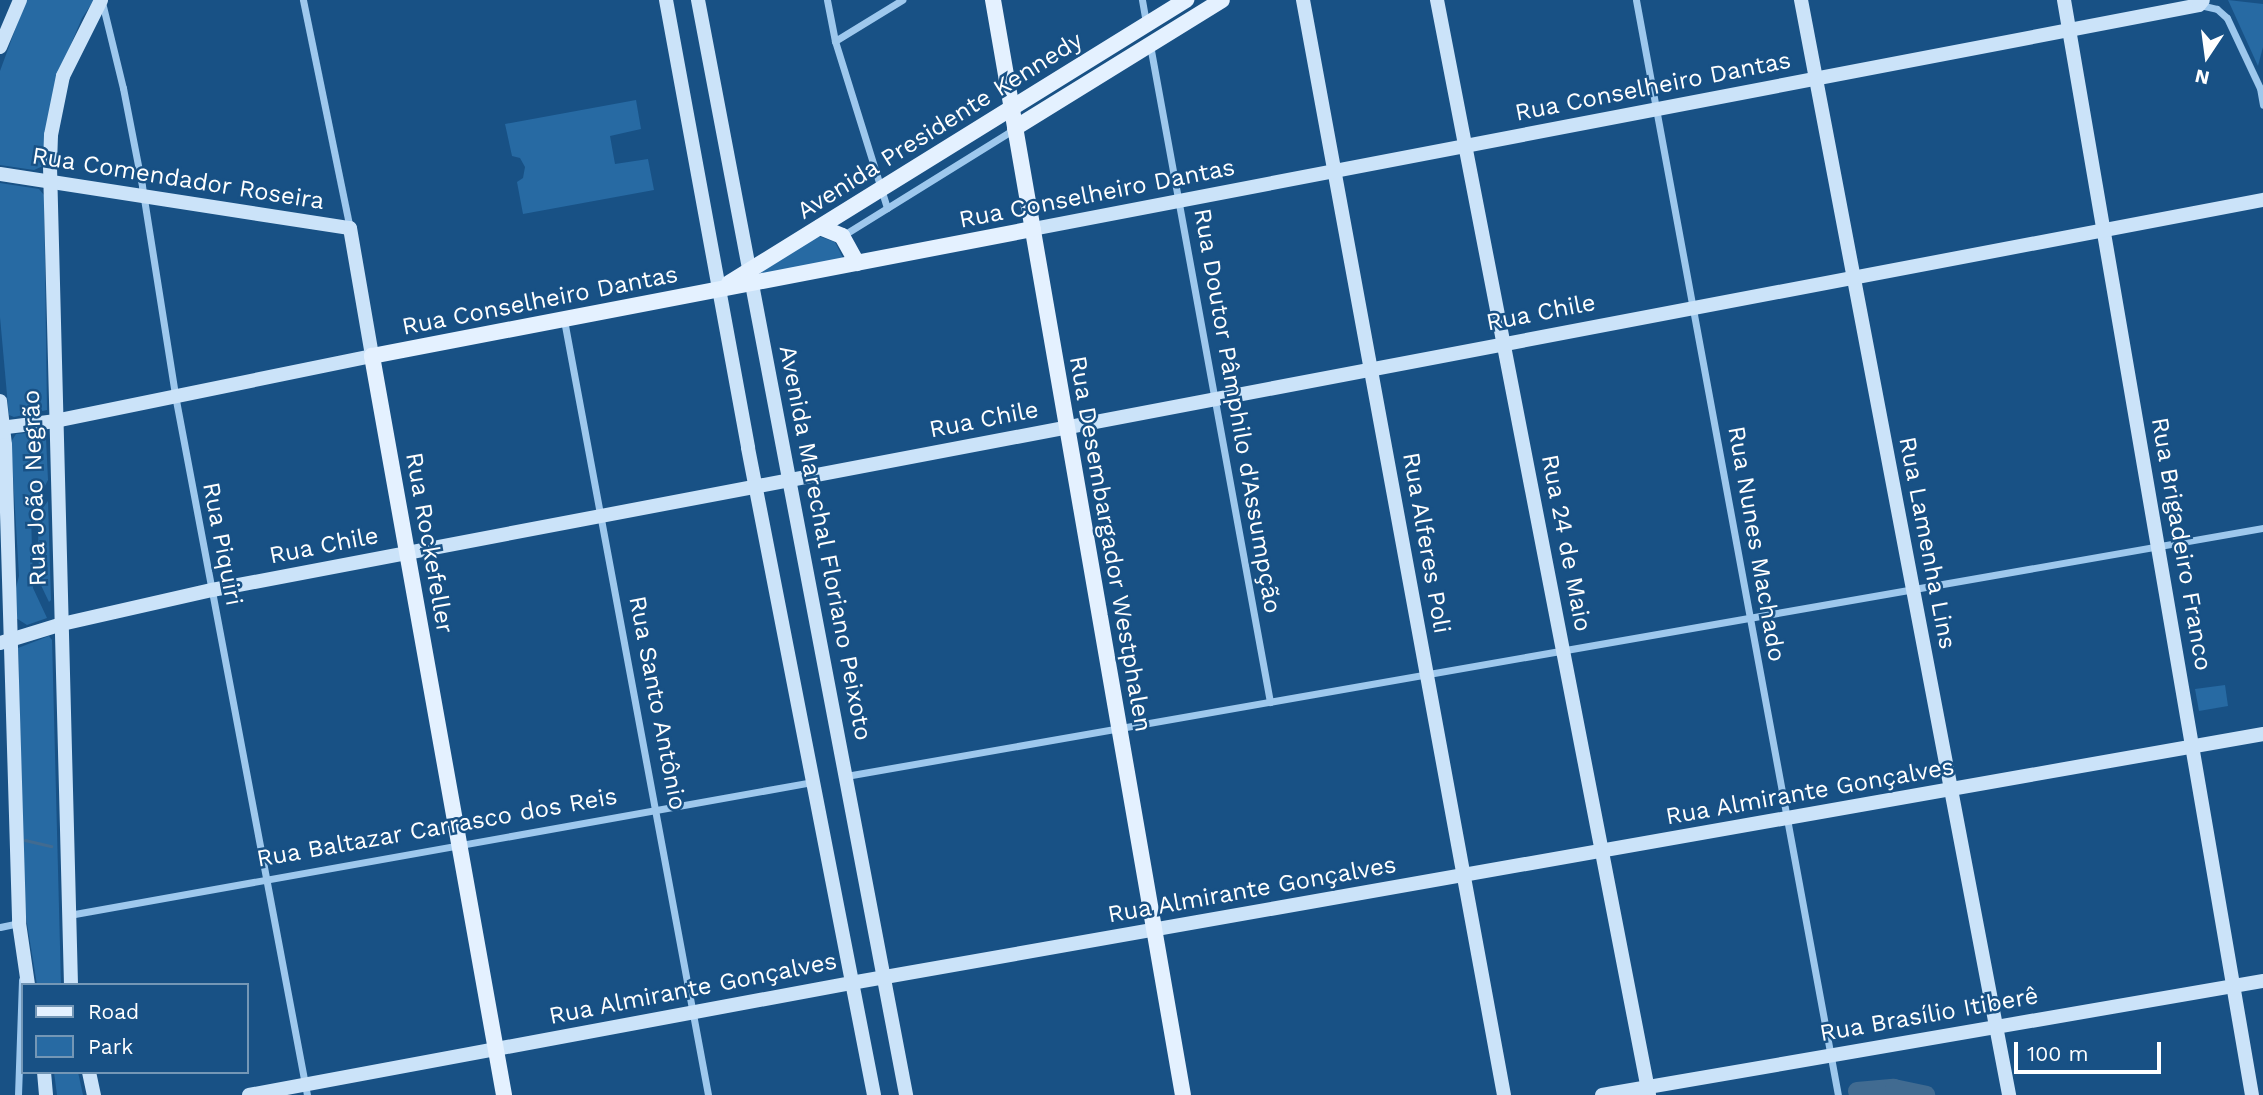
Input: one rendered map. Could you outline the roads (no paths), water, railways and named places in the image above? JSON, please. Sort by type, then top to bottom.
[{"type":"main road","points":[[0,47],[20,0]]},
{"type":"main road","name":"Rua João Negrão","points":[[71,983],[50,182],[51,135],[63,76],[101,0]]},
{"type":"main road","points":[[666,0],[755,487],[874,1095]]},
{"type":"main road","name":"Avenida Marechal Floriano Peixoto","points":[[698,0],[906,1095]]},
{"type":"main road","name":"Rua Desembargador Westphalen","points":[[993,0],[1183,1095]]},
{"type":"main road","name":"Avenida Presidente Kennedy","points":[[751,277],[820,226],[1186,0]]},
{"type":"main road","name":"Avenida Presidente Kennedy","points":[[1015,128],[1222,0]]},
{"type":"main road","name":"Rua Alferes Poli","points":[[1303,0],[1504,1095]]},
{"type":"main road","name":"Rua 24 de Maio","points":[[1437,0],[1649,1091]]},
{"type":"main road","name":"Rua Lamenha Lins","points":[[1801,0],[2008,1095]]},
{"type":"main road","name":"Rua Brigadeiro Franco","points":[[2064,0],[2252,1095]]},
{"type":"main road","name":"Rua Conselheiro Dantas","points":[[2,428],[56,421],[175,394],[718,290],[751,277],[858,263],[2069,30],[2201,2]]},
{"type":"main road","points":[[1098,55],[1108,71]]},
{"type":"main road","name":"Rua Comendador Roseira","points":[[0,174],[349,228]]},
{"type":"main road","name":"Rua Chile","points":[[4,642],[62,624],[212,590],[2263,200]]},
{"type":"main road","points":[[820,226],[842,236],[858,263]]},
{"type":"main road","name":"Rua Rockefeller","points":[[349,228],[504,1095]]},
{"type":"main road","points":[[0,401],[9,573],[4,642],[19,923],[28,983]]},
{"type":"main road","name":"Rua Almirante Gonçalves","points":[[249,1095],[306,1090],[496,1049],[851,983],[2263,734]]},
{"type":"main road","name":"Rua Brasílio Itiberê","points":[[1602,1095],[1649,1091],[1831,1055],[2263,981]]},
{"type":"main road","points":[[44,1074],[46,1095]]},
{"type":"main road","points":[[89,1074],[94,1095]]},
{"type":"street","name":"Rua Piquiri","points":[[101,0],[123,88],[144,196],[175,394],[306,1090]]},
{"type":"street","name":"Rua Rockefeller","points":[[303,0],[349,228]]},
{"type":"street","points":[[828,0],[835,41],[887,208]]},
{"type":"street","points":[[835,41],[902,0]]},
{"type":"street","points":[[1142,0],[1147,24]]},
{"type":"street","name":"Rua Nunes Machado","points":[[1636,0],[1838,1095]]},
{"type":"street","points":[[2201,2],[2223,12],[2260,88],[2263,105]]},
{"type":"street","name":"Rua Doutor Pâmphilo d'Assumpção","points":[[1150,44],[1270,702]]},
{"type":"street","points":[[2260,88],[2263,76]]},
{"type":"street","name":"Avenida Presidente Kennedy","points":[[842,236],[1015,128]]},
{"type":"street","name":"Rua Santo Antônio","points":[[564,320],[657,809],[708,1095]]},
{"type":"street","points":[[846,776],[2263,528]]},
{"type":"street","points":[[0,593],[9,573]]},
{"type":"street","name":"Rua Baltazar Carrasco dos Reis","points":[[68,915],[266,877],[813,782]]},
{"type":"street","points":[[0,927],[19,923]]},
{"type":"street","points":[[22,983],[23,955]]},
{"type":"street","points":[[18,1095],[21,1011]]},
{"type":"waterway","points":[[25,840],[51,846]]},
{"type":"waterway","points":[[1857,1091],[1894,1088],[1926,1095]]}]
